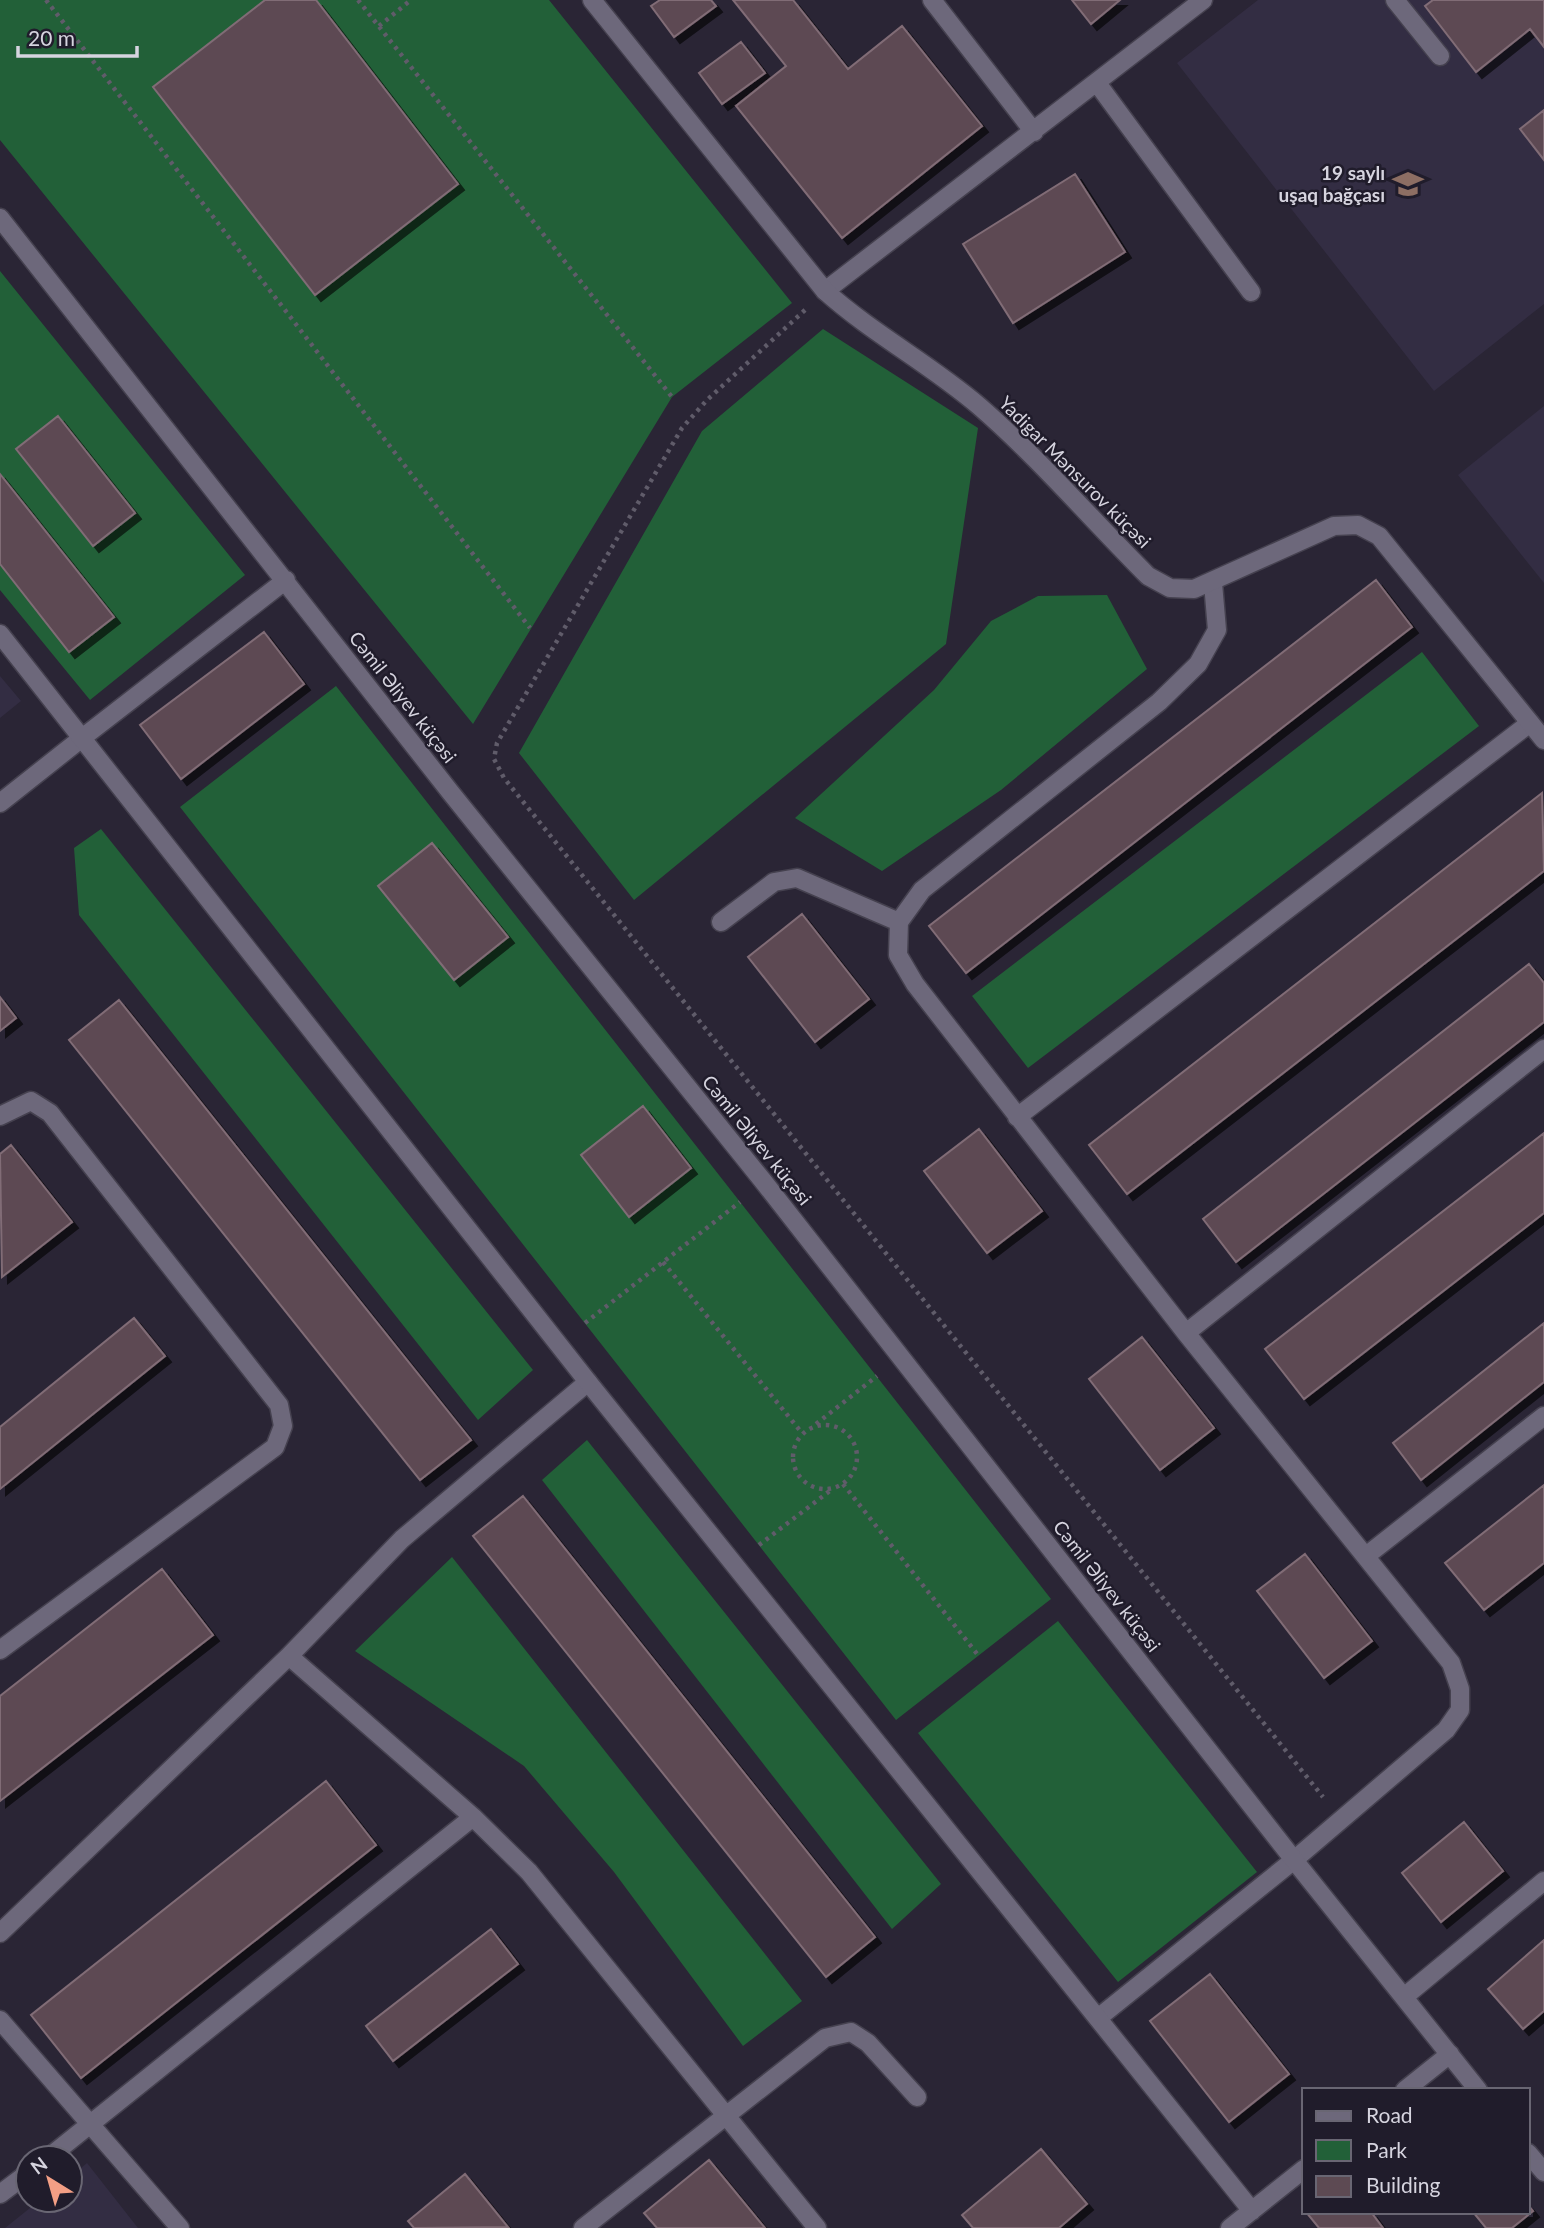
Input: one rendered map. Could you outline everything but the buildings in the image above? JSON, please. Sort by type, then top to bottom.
[{"type":"street","name":"Yadigar Mənsurov küçəsi","points":[[592,0],[825,291],[851,314],[944,377],[979,406],[1020,443],[1148,576],[1170,588],[1194,589],[1213,583],[1334,526],[1357,525],[1379,536],[1544,740]]},
{"type":"street","points":[[932,0],[1034,132]]},
{"type":"street","points":[[825,291],[1203,0]]},
{"type":"street","points":[[1395,0],[1440,56]]},
{"type":"street","points":[[1097,83],[1251,292]]},
{"type":"street","name":"Cəmil Əliyev küçəsi","points":[[0,218],[451,793],[764,1181],[1294,1860],[1476,2088]]},
{"type":"street","points":[[0,803],[286,580]]},
{"type":"street","points":[[1098,2018],[1294,1860],[1446,1730],[1460,1710],[1461,1689],[1451,1663],[1186,1333],[915,984],[898,955],[899,922],[922,890],[1159,702],[1198,664],[1217,630],[1213,583]]},
{"type":"street","points":[[0,634],[588,1382],[1252,2211]]},
{"type":"street","points":[[1017,1116],[1530,723]]},
{"type":"street","points":[[721,922],[774,882],[797,878],[899,922]]},
{"type":"street","points":[[1186,1333],[1544,1049]]},
{"type":"street","points":[[0,1116],[31,1101],[50,1113],[279,1405],[283,1426],[275,1447],[0,1650]]},
{"type":"street","points":[[0,1933],[289,1656],[402,1539],[588,1382]]},
{"type":"street","points":[[1366,1556],[1544,1416]]},
{"type":"street","points":[[289,1656],[473,1817],[529,1872],[817,2228]]},
{"type":"street","points":[[67,2144],[473,1817]]},
{"type":"street","points":[[1404,1997],[1544,1881]]},
{"type":"street","points":[[0,2021],[93,2124],[180,2228]]},
{"type":"street","points":[[583,2228],[825,2038],[851,2032],[868,2043],[917,2097]]},
{"type":"street","points":[[1408,2088],[1450,2054]]},
{"type":"street","points":[[1530,2155],[1544,2172]]},
{"type":"street","points":[[1230,2228],[1302,2171]]},
{"type":"path","points":[[46,0],[530,628]]},
{"type":"path","points":[[358,0],[672,397]]},
{"type":"path","points":[[379,26],[411,0]]},
{"type":"path","points":[[825,291],[707,400],[682,428],[497,743],[494,760],[504,778],[1341,1820]]},
{"type":"path","points":[[585,1323],[740,1202]]},
{"type":"path","points":[[663,1262],[803,1433]]},
{"type":"path","points":[[832,1489],[820,1489],[799,1477],[793,1455],[803,1433],[877,1376]]},
{"type":"path","points":[[759,1545],[832,1489],[843,1484],[857,1465],[854,1442],[837,1427],[825,1424],[813,1427]]},
{"type":"path","points":[[843,1484],[978,1655]]},
{"type":"shaded area","name":"19 saylı uşaq bağçası","points":[[1258,0],[1544,0],[1544,304],[1434,391],[1177,63]]},
{"type":"shaded area","points":[[1544,406],[1544,583],[1458,475]]},
{"type":"shaded area","points":[[0,676],[21,701],[0,718]]},
{"type":"shaded area","points":[[87,2163],[138,2228],[5,2228],[22,2214],[84,2214],[84,2165]]},
{"type":"green space","points":[[0,0],[549,0],[792,303],[672,397],[473,724],[0,140]]},
{"type":"green space","points":[[0,271],[245,575],[90,700],[0,590]]},
{"type":"green space","points":[[823,329],[978,428],[946,644],[634,900],[519,753],[702,431]]},
{"type":"green space","points":[[1107,595],[1147,669],[1001,790],[882,871],[795,818],[934,690],[991,621],[1038,596]]},
{"type":"green space","points":[[1422,652],[1479,726],[1028,1068],[972,996]]},
{"type":"green space","points":[[336,686],[1051,1599],[896,1720],[180,807]]},
{"type":"green space","points":[[101,829],[533,1370],[478,1420],[79,915],[74,848]]},
{"type":"green space","points":[[587,1440],[941,1884],[892,1929],[542,1480]]},
{"type":"green space","points":[[452,1557],[802,2001],[743,2046],[614,1872],[524,1766],[355,1651]]},
{"type":"green space","points":[[1058,1621],[1257,1872],[1118,1982],[918,1733]]},
{"type":"place","name":"19 saylı uşaq bağçası","points":[[1408,184]]}]
